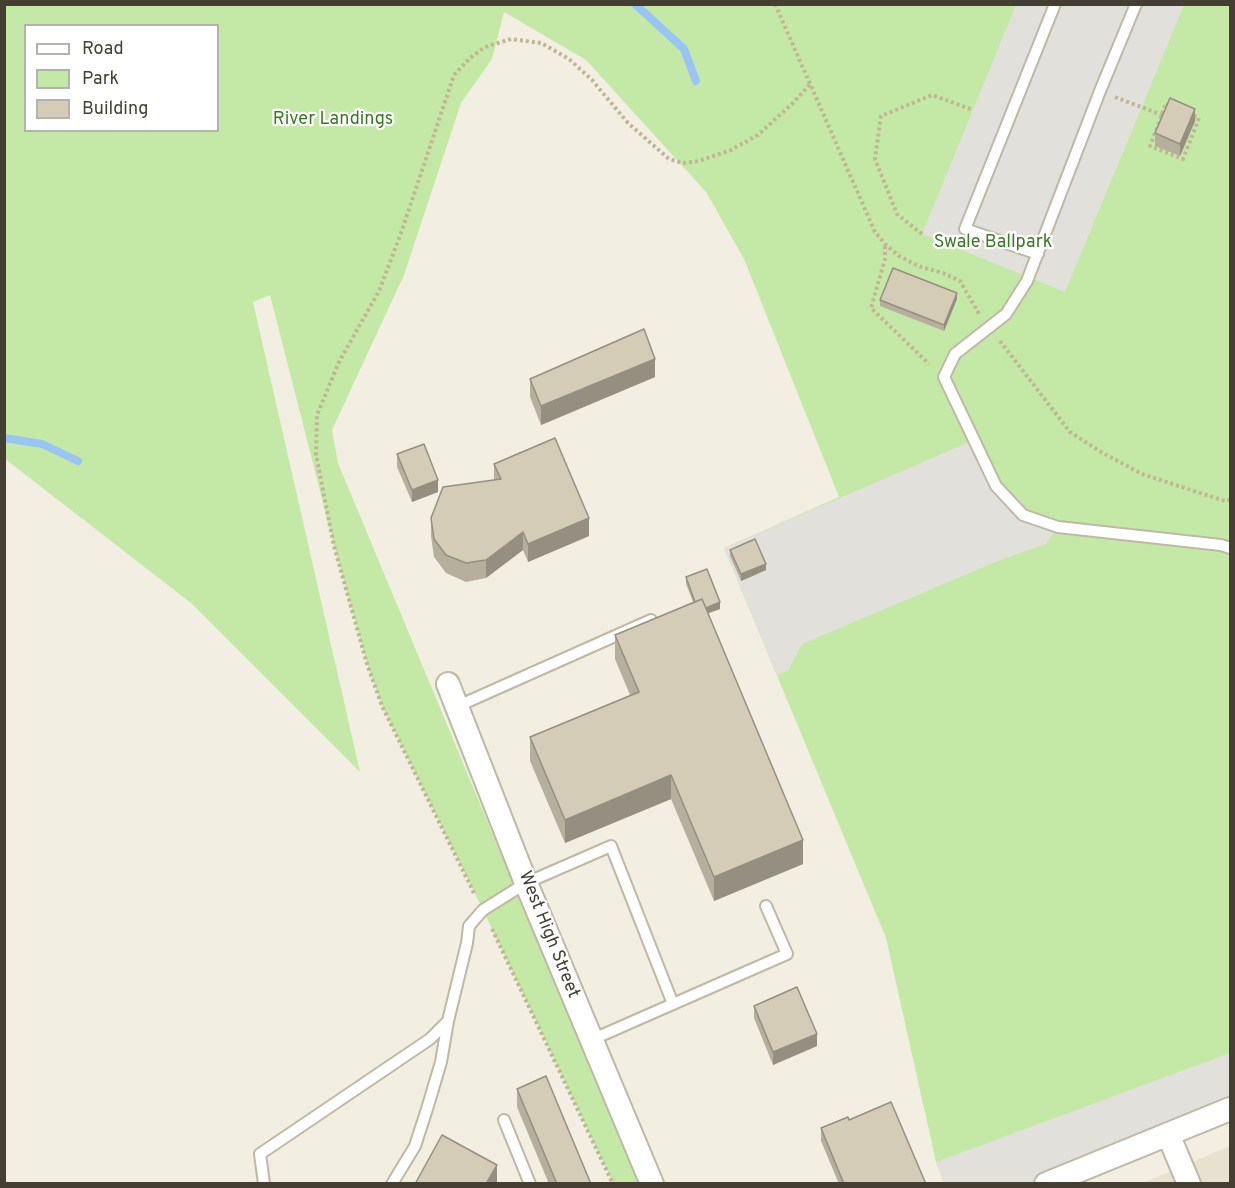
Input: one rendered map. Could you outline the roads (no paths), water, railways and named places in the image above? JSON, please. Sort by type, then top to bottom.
[{"type":"street","name":"West High Street","points":[[448,684],[526,883],[652,1184]]},
{"type":"street","points":[[1046,1184],[1230,1109]]},
{"type":"street","points":[[1168,1134],[1189,1184]]},
{"type":"lane","points":[[1038,254],[965,229],[1054,4]]},
{"type":"lane","points":[[1136,4],[1100,91],[1028,281],[1006,314],[955,354],[944,377],[996,486],[1023,515],[1058,527],[1221,545],[1230,548]]},
{"type":"lane","points":[[458,706],[651,620]]},
{"type":"lane","points":[[392,1184],[418,1137],[441,1062],[469,926],[483,910],[526,883],[611,846],[673,1004]]},
{"type":"lane","points":[[591,1040],[787,954],[766,906]]},
{"type":"lane","points":[[264,1184],[260,1154],[430,1039],[448,1021]]},
{"type":"lane","points":[[504,1120],[530,1184]]},
{"type":"waterway","points":[[635,4],[684,49],[696,81]]},
{"type":"waterway","points":[[4,438],[42,444],[78,461]]},
{"type":"park label","name":"River Landings","points":[[333,120]]},
{"type":"park label","name":"Swale Ballpark","points":[[993,243]]}]
